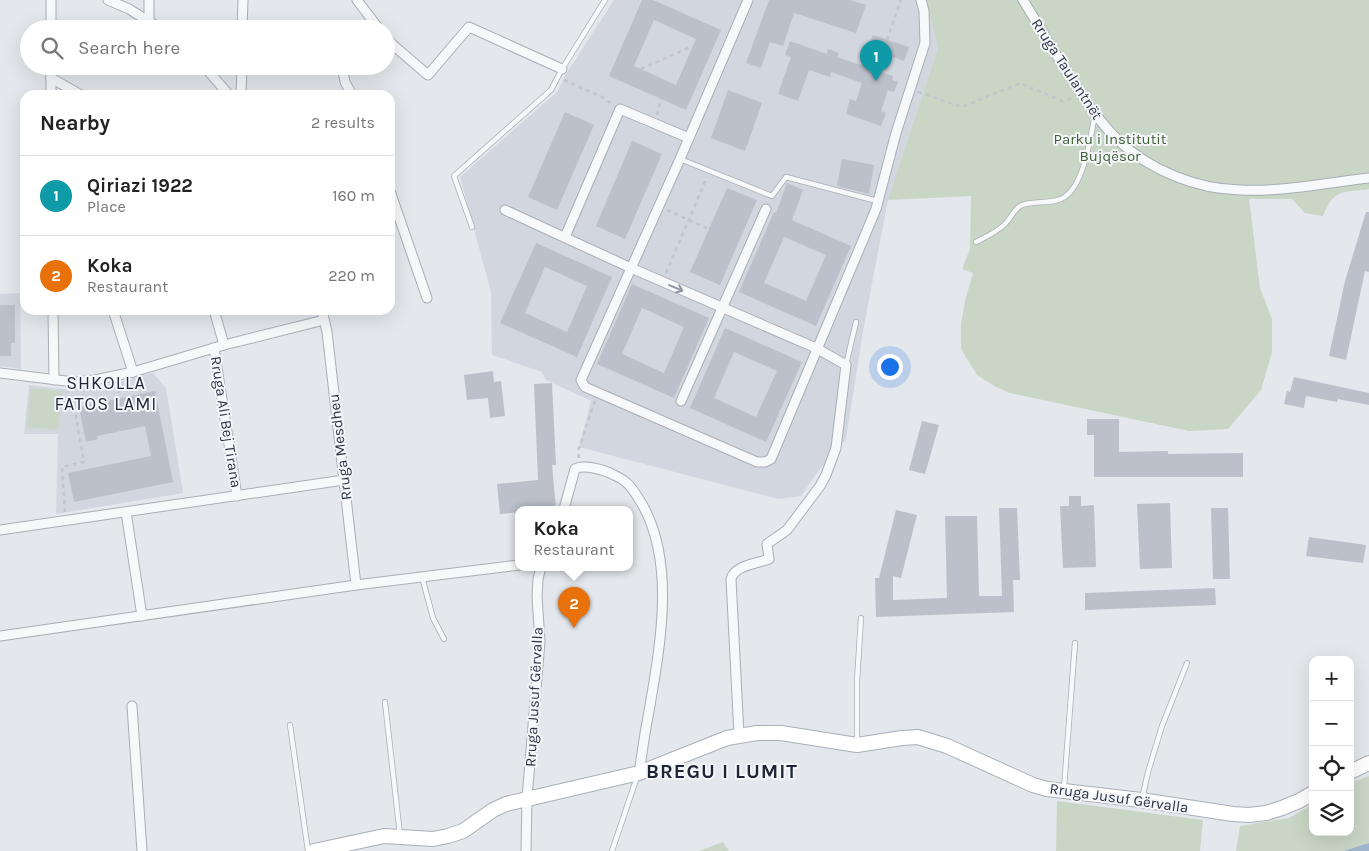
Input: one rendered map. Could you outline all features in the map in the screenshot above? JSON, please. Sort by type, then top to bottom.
[{"type":"street","points":[[51,0],[51,20]]},
{"type":"street","points":[[108,0],[149,20],[149,0]]},
{"type":"street","points":[[242,0],[242,20]]},
{"type":"street","points":[[357,0],[372,20]]},
{"type":"street","points":[[748,0],[582,380],[585,387],[757,462],[765,462],[771,459],[876,209],[925,42],[924,11],[921,0]]},
{"type":"street","name":"Rruga Taulantnët","points":[[1023,0],[1082,96],[1120,142],[1139,156],[1181,179],[1211,187],[1239,190],[1271,190],[1369,178]]},
{"type":"street","points":[[395,51],[428,75],[469,27],[560,73]]},
{"type":"street","points":[[212,75],[225,90]]},
{"type":"street","points":[[241,90],[242,75]]},
{"type":"street","points":[[344,75],[349,90]]},
{"type":"street","points":[[51,90],[51,78],[72,90]]},
{"type":"street","points":[[564,238],[620,109],[689,138]]},
{"type":"street","points":[[395,205],[427,298]]},
{"type":"street","points":[[681,401],[766,209]]},
{"type":"street","points":[[505,210],[662,282],[816,348],[846,365],[836,448],[823,481],[787,530],[767,544],[769,559],[737,569],[731,579],[739,735]]},
{"type":"street","points":[[53,315],[54,380]]},
{"type":"street","points":[[115,315],[132,372]]},
{"type":"street","name":"Rruga Ali Bej Tirana","points":[[215,315],[224,346]]},
{"type":"street","name":"Rruga Mesdheu","points":[[323,315],[356,585]]},
{"type":"street","points":[[0,373],[74,382],[88,381],[132,372],[214,348],[324,320]]},
{"type":"street","name":"Rruga Ali Bej Tirana","points":[[214,348],[237,496]]},
{"type":"street","points":[[565,506],[574,470],[580,466],[611,473],[626,480],[632,487],[653,526],[661,576],[661,633],[638,773]]},
{"type":"street","points":[[0,530],[344,480]]},
{"type":"street","points":[[126,512],[142,616]]},
{"type":"street","points":[[0,636],[356,585],[515,565]]},
{"type":"street","name":"Rruga Jusuf Gërvalla","points":[[526,851],[528,798],[540,641],[537,597],[540,571]]},
{"type":"street","points":[[132,706],[142,851]]},
{"type":"street","name":"Rruga Jusuf Gërvalla","points":[[314,851],[350,847],[384,836],[433,838],[448,836],[463,831],[493,810],[506,804],[638,773],[739,735],[781,733],[833,743],[857,745],[918,737],[961,752],[1033,785],[1064,792],[1142,800],[1233,814],[1266,813],[1299,801],[1309,795]]},
{"type":"street","points":[[1354,770],[1369,764]]},
{"type":"lane","points":[[472,227],[454,176],[551,90],[604,0]]},
{"type":"lane","points":[[976,242],[1005,224],[1015,210],[1022,205],[1059,200],[1068,194],[1081,173],[1096,114]]},
{"type":"lane","points":[[680,159],[772,196],[786,177],[877,201]]},
{"type":"lane","points":[[846,365],[856,322]]},
{"type":"lane","points":[[422,577],[433,618],[444,639]]},
{"type":"lane","points":[[857,745],[857,682],[861,618]]},
{"type":"lane","points":[[1064,792],[1075,643]]},
{"type":"lane","points":[[1142,800],[1148,772],[1162,726],[1187,663]]},
{"type":"lane","points":[[385,702],[400,836]]},
{"type":"lane","points":[[290,725],[308,851]]},
{"type":"lane","points":[[612,851],[638,773]]},
{"type":"path","points":[[887,40],[901,0]]},
{"type":"path","points":[[641,70],[693,46]]},
{"type":"path","points":[[560,73],[620,109]]},
{"type":"path","points":[[910,89],[962,107],[1020,84],[1062,101],[1082,96]]},
{"type":"path","points":[[654,124],[662,99]]},
{"type":"path","points":[[662,282],[709,171]]},
{"type":"path","points":[[659,206],[709,229]]},
{"type":"path","points":[[118,393],[126,380]]},
{"type":"path","points":[[580,466],[578,451],[598,393]]},
{"type":"path","points":[[65,513],[62,467],[84,462],[73,401]]},
{"type":"shaded area","points":[[614,0],[926,0],[938,47],[888,200],[863,331],[846,439],[820,469],[801,496],[778,499],[579,447],[591,401],[546,380],[542,372],[492,355],[491,292],[460,177],[557,92],[566,74]]},
{"type":"shaded area","points":[[20,293],[21,369],[0,366],[0,294]]},
{"type":"shaded area","points":[[153,373],[166,388],[183,493],[56,514],[58,434],[24,434],[29,385],[71,390],[90,389]]},
{"type":"green space","name":"Parku i Institutit Bujqësor","points":[[926,0],[1369,0],[1369,189],[1345,192],[1335,196],[1323,216],[1305,213],[1292,199],[1249,199],[1260,288],[1272,319],[1272,352],[1261,390],[1228,429],[1189,431],[1010,393],[977,375],[961,349],[961,324],[973,273],[962,269],[970,249],[971,196],[888,200],[938,47]]},
{"type":"green space","points":[[31,388],[62,391],[58,430],[27,427]]},
{"type":"green space","points":[[1369,776],[1369,843],[1343,851],[1236,851],[1240,826],[1289,818],[1309,806],[1309,836],[1354,836],[1354,782]]},
{"type":"green space","points":[[1057,801],[1203,820],[1200,851],[1056,851]]},
{"type":"green space","points":[[723,842],[729,851],[699,851]]},
{"type":"water","points":[[1369,843],[1369,851],[1343,851]]},
{"type":"building","points":[[642,0],[653,0],[721,30],[686,110],[609,76]],"holes":[[[654,20],[696,39],[676,85],[634,66]]]},
{"type":"building","points":[[769,0],[850,0],[866,5],[856,33],[794,13],[783,46],[770,42],[761,68],[746,63]]},
{"type":"building","points":[[873,35],[909,47],[904,61],[868,48]]},
{"type":"building","points":[[790,41],[827,54],[828,49],[839,53],[837,57],[893,76],[892,80],[898,82],[894,92],[888,90],[881,111],[886,113],[881,126],[846,114],[850,99],[856,101],[862,83],[831,72],[830,77],[809,70],[798,101],[778,94],[791,57],[785,55]]},
{"type":"building","points":[[728,90],[762,103],[745,151],[711,138]]},
{"type":"building","points":[[565,112],[594,125],[557,210],[528,197]]},
{"type":"building","points":[[632,141],[662,154],[625,239],[596,226]]},
{"type":"building","points":[[842,159],[874,165],[869,194],[837,186]]},
{"type":"building","points":[[787,183],[803,190],[792,220],[851,246],[816,326],[739,292],[774,212],[776,213]],"holes":[[[784,237],[826,255],[806,301],[764,283]]]},
{"type":"building","points":[[727,188],[757,200],[720,285],[690,272]]},
{"type":"building","points":[[1366,212],[1369,212],[1369,272],[1365,271],[1346,360],[1329,356],[1345,281]]},
{"type":"building","points":[[536,243],[612,277],[577,357],[500,323]],"holes":[[[545,267],[587,286],[567,332],[525,313]]]},
{"type":"building","points":[[632,284],[709,318],[674,398],[597,364]],"holes":[[[642,308],[684,327],[664,373],[622,354]]]},
{"type":"building","points":[[0,305],[15,305],[15,343],[11,343],[11,356],[0,356]]},
{"type":"building","points":[[725,328],[802,362],[766,442],[690,408]],"holes":[[[734,352],[777,371],[756,417],[714,398]]]},
{"type":"building","points":[[493,371],[494,382],[501,381],[505,416],[490,418],[488,398],[467,400],[464,375]]},
{"type":"building","points":[[1294,377],[1369,393],[1369,405],[1338,399],[1337,402],[1306,396],[1304,408],[1284,404],[1287,391],[1290,392]]},
{"type":"building","points":[[552,383],[556,465],[552,465],[556,506],[515,506],[515,512],[500,514],[497,484],[538,480],[534,384]]},
{"type":"building","points":[[155,391],[173,482],[74,502],[68,473],[151,456],[145,426],[97,436],[98,439],[86,442],[79,407]]},
{"type":"building","points":[[1087,419],[1119,419],[1119,452],[1168,451],[1168,454],[1243,453],[1243,477],[1094,477],[1094,435],[1087,435]]},
{"type":"building","points":[[922,421],[939,425],[925,474],[909,470]]},
{"type":"building","points":[[1069,496],[1081,496],[1081,506],[1094,505],[1096,567],[1063,568],[1060,506],[1069,506]]},
{"type":"building","points":[[1170,503],[1172,568],[1140,569],[1137,504]]},
{"type":"building","points":[[999,508],[1017,508],[1020,580],[1013,580],[1014,612],[876,617],[875,578],[879,578],[896,510],[917,515],[901,578],[893,576],[893,600],[947,598],[945,516],[977,516],[979,596],[1002,596]]},
{"type":"building","points":[[1211,508],[1228,508],[1230,579],[1213,579]]},
{"type":"building","points":[[1309,537],[1366,545],[1363,563],[1306,556]]},
{"type":"building","points":[[1215,588],[1216,605],[1085,610],[1085,593]]},
{"type":"place","name":"Qiriazi 1922","points":[[876,81]]},
{"type":"place","name":"Koka","points":[[574,628]]},
{"type":"district","name":"SHKOLLA FATOS LAMI","points":[[106,393]]},
{"type":"district","name":"BREGU I LUMIT","points":[[722,771]]}]
